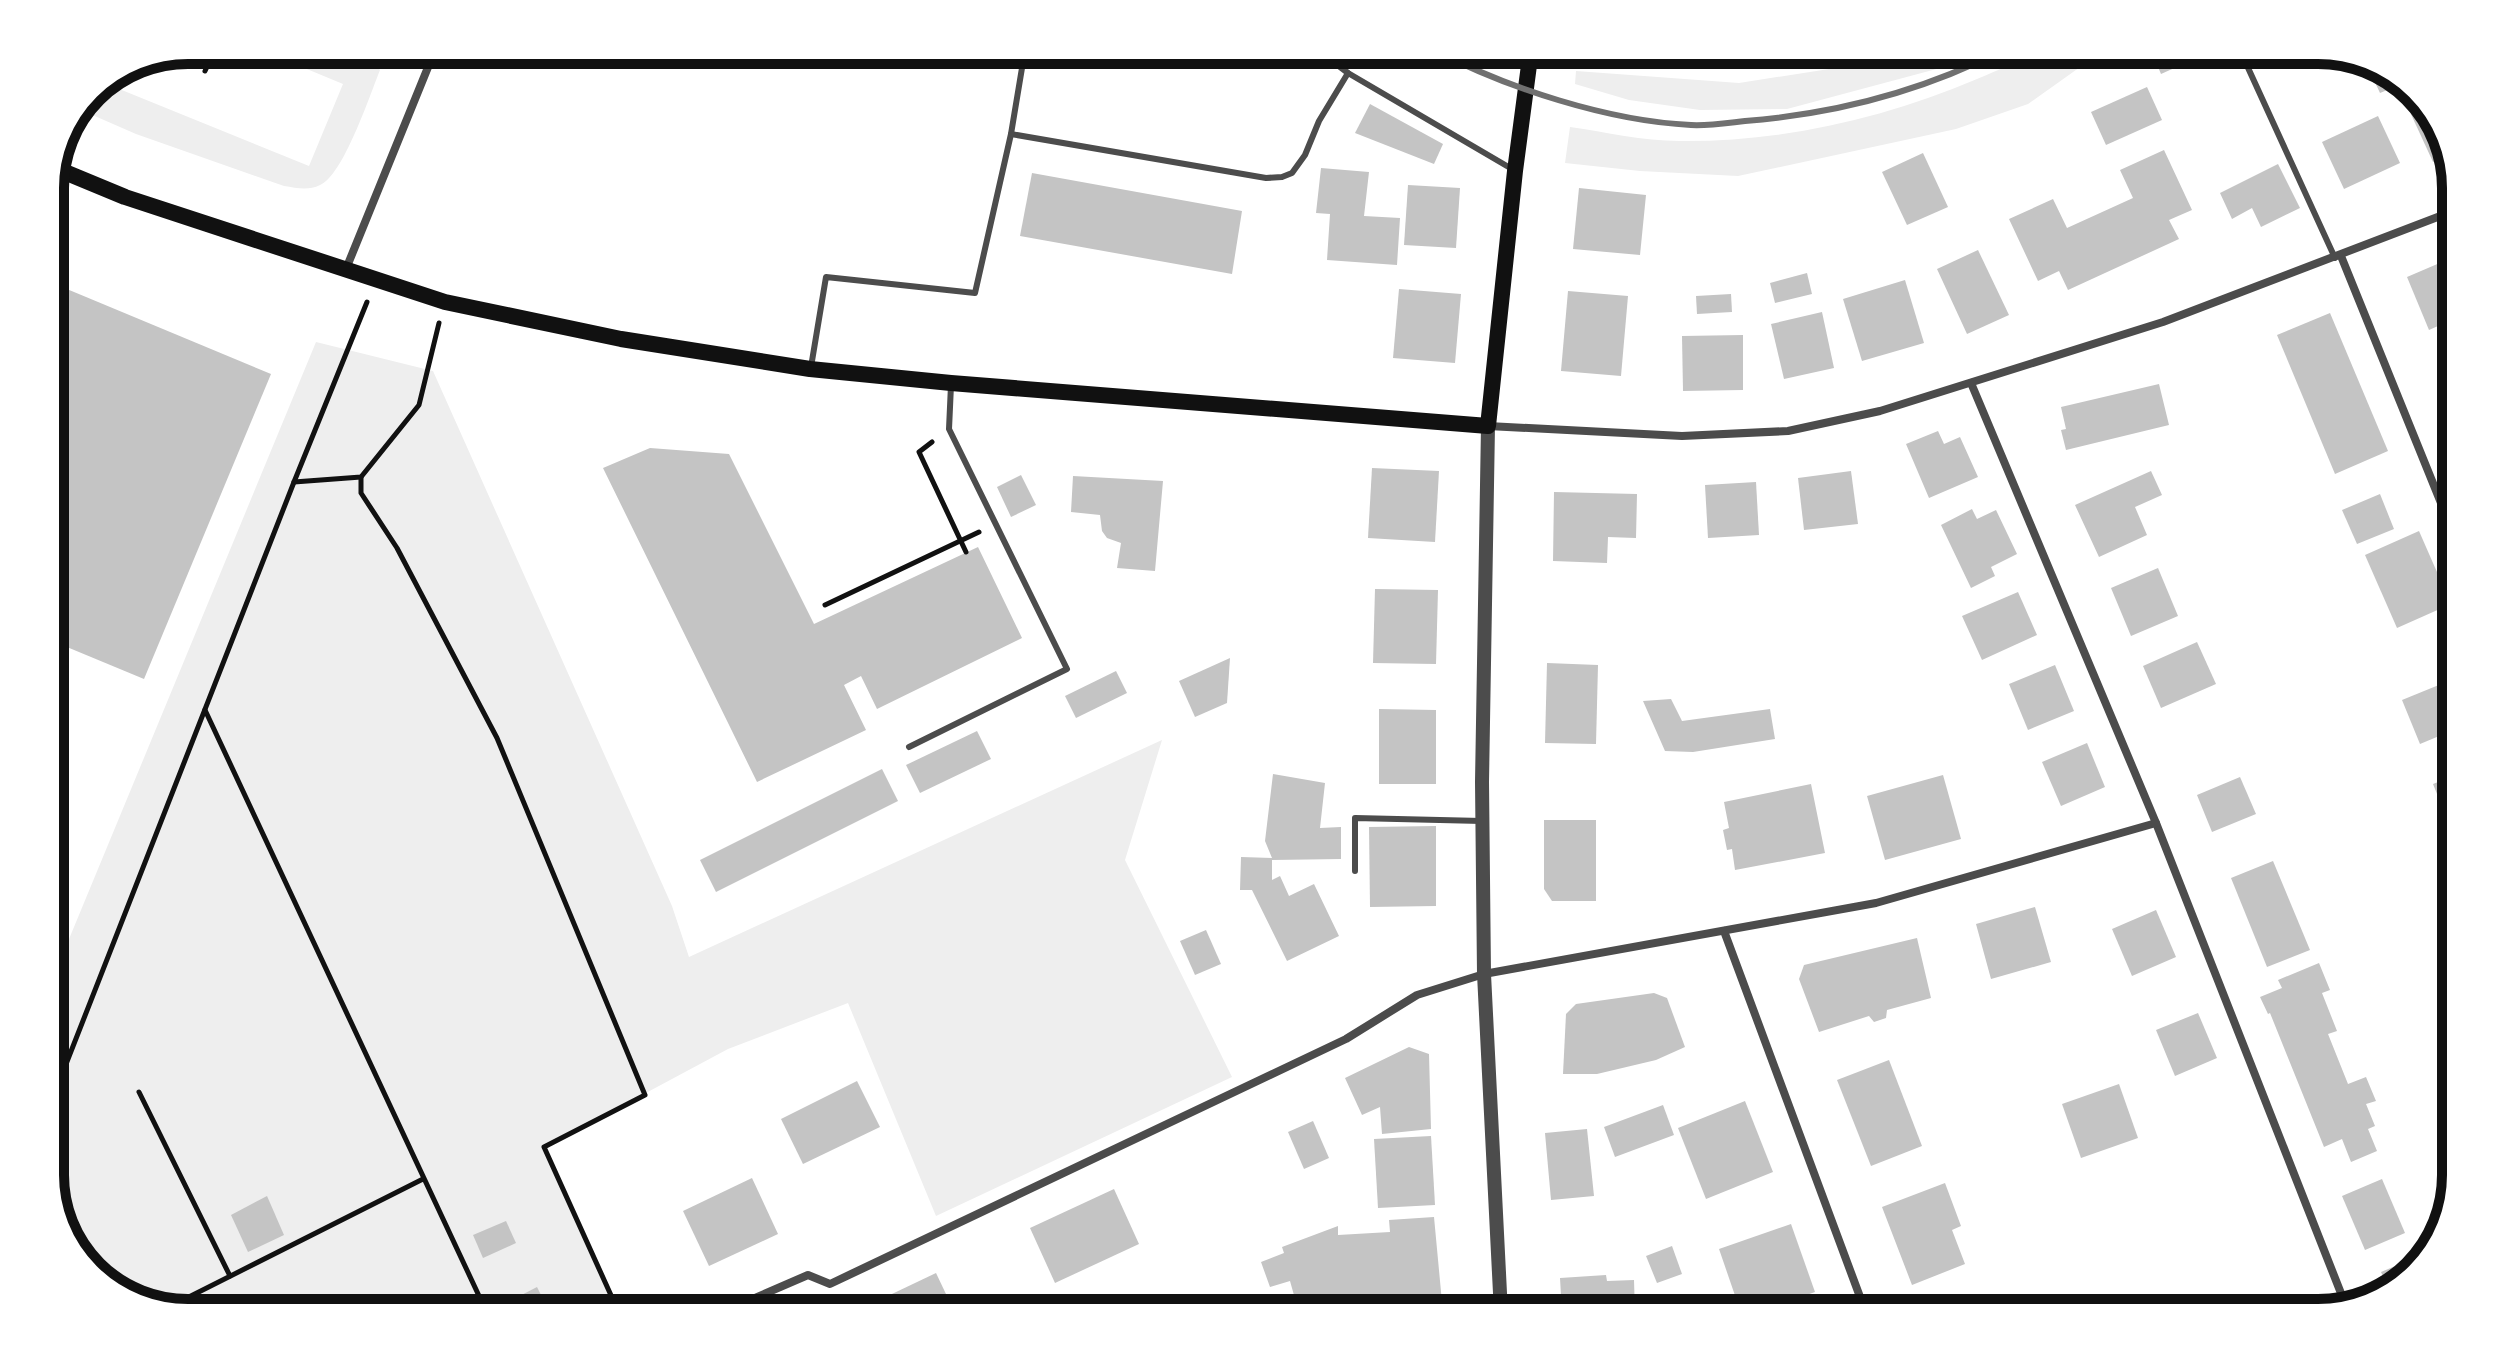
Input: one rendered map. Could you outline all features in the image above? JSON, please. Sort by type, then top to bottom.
[{"type":"main road","points":[[65,172],[125,197],[445,302],[621,339],[810,369],[1488,426],[1529,64]]},
{"type":"street","points":[[346,269],[429,64]]},
{"type":"street","points":[[1500,1299],[1484,974],[1482,821],[1488,426],[1682,436],[1788,431],[1880,411],[2163,322],[2442,216]]},
{"type":"street","points":[[2338,257],[2442,506]]},
{"type":"street","points":[[1971,383],[2156,823],[2342,1297]]},
{"type":"street","points":[[752,1299],[808,1275],[830,1284],[1346,1039],[1417,995],[1484,974],[1876,903],[2156,823]]},
{"type":"street","points":[[1724,931],[1861,1299]]},
{"type":"lane","points":[[810,369],[826,277],[975,293],[1011,134],[1023,64]]},
{"type":"lane","points":[[1336,64],[1515,171]]},
{"type":"lane","points":[[2246,64],[2338,257]]},
{"type":"lane","points":[[1011,134],[1266,178],[1282,177],[1292,173],[1305,155],[1319,121],[1348,73]]},
{"type":"lane","points":[[909,747],[1067,669],[949,429],[951,383]]},
{"type":"lane","points":[[1355,871],[1355,818],[1482,821]]},
{"type":"path","points":[[205,71],[208,64]]},
{"type":"path","points":[[64,1069],[294,482],[377,279]]},
{"type":"path","points":[[445,302],[419,405],[361,477],[361,493],[397,548],[497,738],[645,1095],[544,1147],[613,1299]]},
{"type":"path","points":[[949,429],[919,452],[966,552]]},
{"type":"path","points":[[294,482],[361,477]]},
{"type":"path","points":[[825,605],[995,524]]},
{"type":"path","points":[[205,710],[480,1299]]},
{"type":"path","points":[[139,1092],[230,1276]]},
{"type":"path","points":[[185,1299],[423,1179]]},
{"type":"shaded area","points":[[295,64],[376,64],[380,70],[338,167],[316,187],[284,186],[136,134],[89,114],[116,88],[309,166],[343,84]]},
{"type":"shaded area","points":[[1861,64],[1950,64],[1787,109],[1700,110],[1629,100],[1575,84],[1576,71],[1739,83]]},
{"type":"shaded area","points":[[2011,64],[2084,64],[2028,104],[1956,129],[1738,176],[1565,163],[1570,127],[1665,141],[1756,137],[1869,116]]},
{"type":"shaded area","points":[[316,342],[433,371],[672,906],[689,957],[1162,740],[1125,860],[1232,1077],[936,1216],[848,1003],[728,1049],[545,1147],[613,1299],[171,1298],[133,1286],[106,1268],[85,1244],[66,1200],[64,951]]},
{"type":"building","points":[[2157,64],[2183,64],[2161,74]]},
{"type":"building","points":[[2372,77],[2391,88],[2380,93]]},
{"type":"building","points":[[2147,87],[2162,120],[2106,145],[2091,112]]},
{"type":"building","points":[[2404,99],[2429,133],[2439,159],[2433,162]]},
{"type":"building","points":[[1370,104],[1443,144],[1434,164],[1355,133]]},
{"type":"building","points":[[2378,116],[2400,163],[2344,189],[2322,142]]},
{"type":"building","points":[[2164,150],[2192,210],[2169,220],[2179,239],[2068,290],[2059,271],[2038,281],[2009,219],[2053,199],[2067,228],[2133,198],[2120,170]]},
{"type":"building","points":[[1923,153],[1948,207],[1907,225],[1882,172]]},
{"type":"building","points":[[2278,164],[2300,208],[2261,227],[2252,208],[2232,219],[2220,193]]},
{"type":"building","points":[[1321,168],[1369,172],[1364,216],[1400,218],[1397,265],[1327,260],[1330,214],[1316,213]]},
{"type":"building","points":[[1032,173],[1242,211],[1232,274],[1020,236]]},
{"type":"building","points":[[1408,185],[1460,188],[1456,248],[1404,245]]},
{"type":"building","points":[[1579,188],[1646,195],[1640,255],[1573,249]]},
{"type":"building","points":[[1978,250],[2009,315],[1967,334],[1937,269]]},
{"type":"building","points":[[2442,262],[2442,324],[2429,330],[2407,277]]},
{"type":"building","points":[[1807,273],[1812,294],[1775,303],[1770,283]]},
{"type":"building","points":[[1905,280],[1924,343],[1862,361],[1843,299]]},
{"type":"building","points":[[64,288],[271,374],[144,679],[64,646]]},
{"type":"building","points":[[1399,289],[1461,294],[1455,363],[1393,358]]},
{"type":"building","points":[[1568,291],[1628,296],[1621,376],[1561,371]]},
{"type":"building","points":[[1731,294],[1732,312],[1697,314],[1696,296]]},
{"type":"building","points":[[1822,312],[1834,368],[1784,379],[1771,324]]},
{"type":"building","points":[[2330,313],[2388,451],[2335,474],[2277,335]]},
{"type":"building","points":[[1743,335],[1743,390],[1683,391],[1682,336]]},
{"type":"building","points":[[2159,384],[2169,425],[2066,450],[2061,430],[2066,429],[2061,407]]},
{"type":"building","points":[[1938,431],[1944,444],[1960,437],[1978,477],[1929,498],[1906,444]]},
{"type":"building","points":[[650,448],[729,454],[814,624],[978,547],[1022,638],[877,709],[861,676],[844,685],[866,730],[757,782],[603,468]]},
{"type":"building","points":[[1372,468],[1439,471],[1435,542],[1368,538]]},
{"type":"building","points":[[1851,471],[1858,524],[1804,530],[1798,478]]},
{"type":"building","points":[[2151,471],[2162,495],[2135,507],[2147,535],[2099,557],[2075,505]]},
{"type":"building","points":[[1021,475],[1036,505],[1011,517],[997,487]]},
{"type":"building","points":[[1073,476],[1163,481],[1155,571],[1117,568],[1121,543],[1107,538],[1102,531],[1100,515],[1071,512]]},
{"type":"building","points":[[1756,482],[1759,535],[1708,538],[1705,485]]},
{"type":"building","points":[[1554,492],[1637,494],[1636,538],[1608,537],[1607,563],[1553,561]]},
{"type":"building","points":[[2380,494],[2394,529],[2357,544],[2342,510]]},
{"type":"building","points":[[1972,509],[1977,519],[1996,510],[2017,554],[1991,567],[1995,576],[1971,588],[1941,525]]},
{"type":"building","points":[[2419,531],[2442,583],[2442,608],[2397,628],[2365,555]]},
{"type":"building","points":[[2158,568],[2178,616],[2131,636],[2111,588]]},
{"type":"building","points":[[1375,589],[1438,590],[1436,664],[1373,663]]},
{"type":"building","points":[[2018,592],[2037,635],[1982,660],[1962,616]]},
{"type":"building","points":[[2197,642],[2216,684],[2161,708],[2143,666]]},
{"type":"building","points":[[1230,658],[1227,703],[1195,717],[1179,681]]},
{"type":"building","points":[[1547,663],[1598,665],[1596,744],[1545,743]]},
{"type":"building","points":[[2055,665],[2074,711],[2028,730],[2009,684]]},
{"type":"building","points":[[1116,671],[1127,693],[1076,718],[1065,696]]},
{"type":"building","points":[[2442,684],[2442,735],[2420,744],[2402,700]]},
{"type":"building","points":[[1671,699],[1682,721],[1770,709],[1775,739],[1693,752],[1665,751],[1643,701]]},
{"type":"building","points":[[1379,709],[1436,710],[1436,784],[1379,784]]},
{"type":"building","points":[[977,731],[991,759],[920,793],[906,765]]},
{"type":"building","points":[[2087,743],[2105,787],[2061,806],[2042,762]]},
{"type":"building","points":[[882,769],[898,801],[716,892],[700,860]]},
{"type":"building","points":[[1273,774],[1325,783],[1320,828],[1341,827],[1341,859],[1272,860],[1272,880],[1280,876],[1289,896],[1314,884],[1339,936],[1287,961],[1252,890],[1240,890],[1241,857],[1272,858],[1265,841]]},
{"type":"building","points":[[1943,775],[1961,839],[1885,860],[1867,796]]},
{"type":"building","points":[[2240,777],[2256,814],[2212,832],[2197,795]]},
{"type":"building","points":[[2442,780],[2442,806],[2433,784]]},
{"type":"building","points":[[1811,784],[1825,853],[1735,870],[1732,849],[1727,850],[1723,830],[1729,828],[1724,802]]},
{"type":"building","points":[[1544,820],[1596,820],[1596,901],[1552,901],[1544,889]]},
{"type":"building","points":[[1436,826],[1436,906],[1370,907],[1369,827]]},
{"type":"building","points":[[2273,861],[2310,950],[2267,967],[2231,878]]},
{"type":"building","points":[[2035,907],[2051,962],[1991,979],[1976,924]]},
{"type":"building","points":[[2156,910],[2176,957],[2132,976],[2112,929]]},
{"type":"building","points":[[1206,930],[1221,964],[1195,975],[1180,941]]},
{"type":"building","points":[[1917,938],[1931,998],[1887,1010],[1886,1018],[1874,1022],[1869,1016],[1819,1032],[1799,979],[1804,965]]},
{"type":"building","points":[[2319,963],[2330,990],[2322,993],[2337,1031],[2328,1034],[2348,1084],[2366,1077],[2376,1101],[2366,1104],[2375,1126],[2368,1129],[2377,1151],[2351,1162],[2342,1139],[2324,1147],[2270,1013],[2260,997],[2282,988],[2278,980]]},
{"type":"building","points":[[1654,993],[1667,998],[1685,1047],[1656,1060],[1597,1074],[1563,1074],[1566,1014],[1576,1004]]},
{"type":"building","points":[[2198,1013],[2217,1058],[2175,1076],[2156,1030]]},
{"type":"building","points":[[1409,1047],[1429,1054],[1431,1129],[1382,1134],[1380,1107],[1362,1115],[1345,1078]]},
{"type":"building","points":[[1889,1060],[1922,1146],[1871,1166],[1837,1080]]},
{"type":"building","points":[[857,1081],[880,1127],[803,1164],[781,1119]]},
{"type":"building","points":[[2119,1084],[2138,1138],[2081,1158],[2062,1104]]},
{"type":"building","points":[[1745,1101],[1773,1172],[1706,1199],[1678,1128]]},
{"type":"building","points":[[1663,1105],[1674,1135],[1615,1157],[1604,1127]]},
{"type":"building","points":[[1313,1121],[1329,1158],[1304,1169],[1288,1132]]},
{"type":"building","points":[[1587,1129],[1594,1196],[1551,1200],[1545,1133]]},
{"type":"building","points":[[1431,1136],[1435,1205],[1378,1208],[1374,1139]]},
{"type":"building","points":[[752,1178],[778,1234],[709,1266],[683,1211]]},
{"type":"building","points":[[2382,1179],[2405,1233],[2365,1250],[2342,1196]]},
{"type":"building","points":[[1945,1183],[1961,1226],[1952,1230],[1965,1264],[1912,1285],[1882,1207]]},
{"type":"building","points":[[1114,1189],[1139,1244],[1055,1283],[1030,1228]]},
{"type":"building","points":[[267,1196],[284,1235],[248,1252],[231,1215]]},
{"type":"building","points":[[1434,1217],[1442,1299],[1295,1299],[1290,1281],[1270,1287],[1261,1262],[1284,1253],[1282,1247],[1338,1226],[1338,1235],[1390,1232],[1389,1220]]},
{"type":"building","points":[[506,1221],[516,1243],[483,1258],[473,1235]]},
{"type":"building","points":[[1791,1224],[1815,1292],[1795,1299],[1736,1299],[1719,1249]]},
{"type":"building","points":[[1672,1246],[1682,1274],[1657,1283],[1646,1256]]},
{"type":"building","points":[[2408,1261],[2384,1279],[2381,1272]]},
{"type":"building","points":[[936,1273],[948,1299],[881,1299]]},
{"type":"building","points":[[1606,1275],[1607,1281],[1634,1280],[1635,1299],[1561,1299],[1560,1278]]},
{"type":"building","points":[[537,1287],[543,1299],[514,1299]]},
{"type":"railway","points":[[1463,64],[1592,110],[1659,122],[1697,125],[1778,118],[1845,106],[1910,89],[1975,64]]}]
